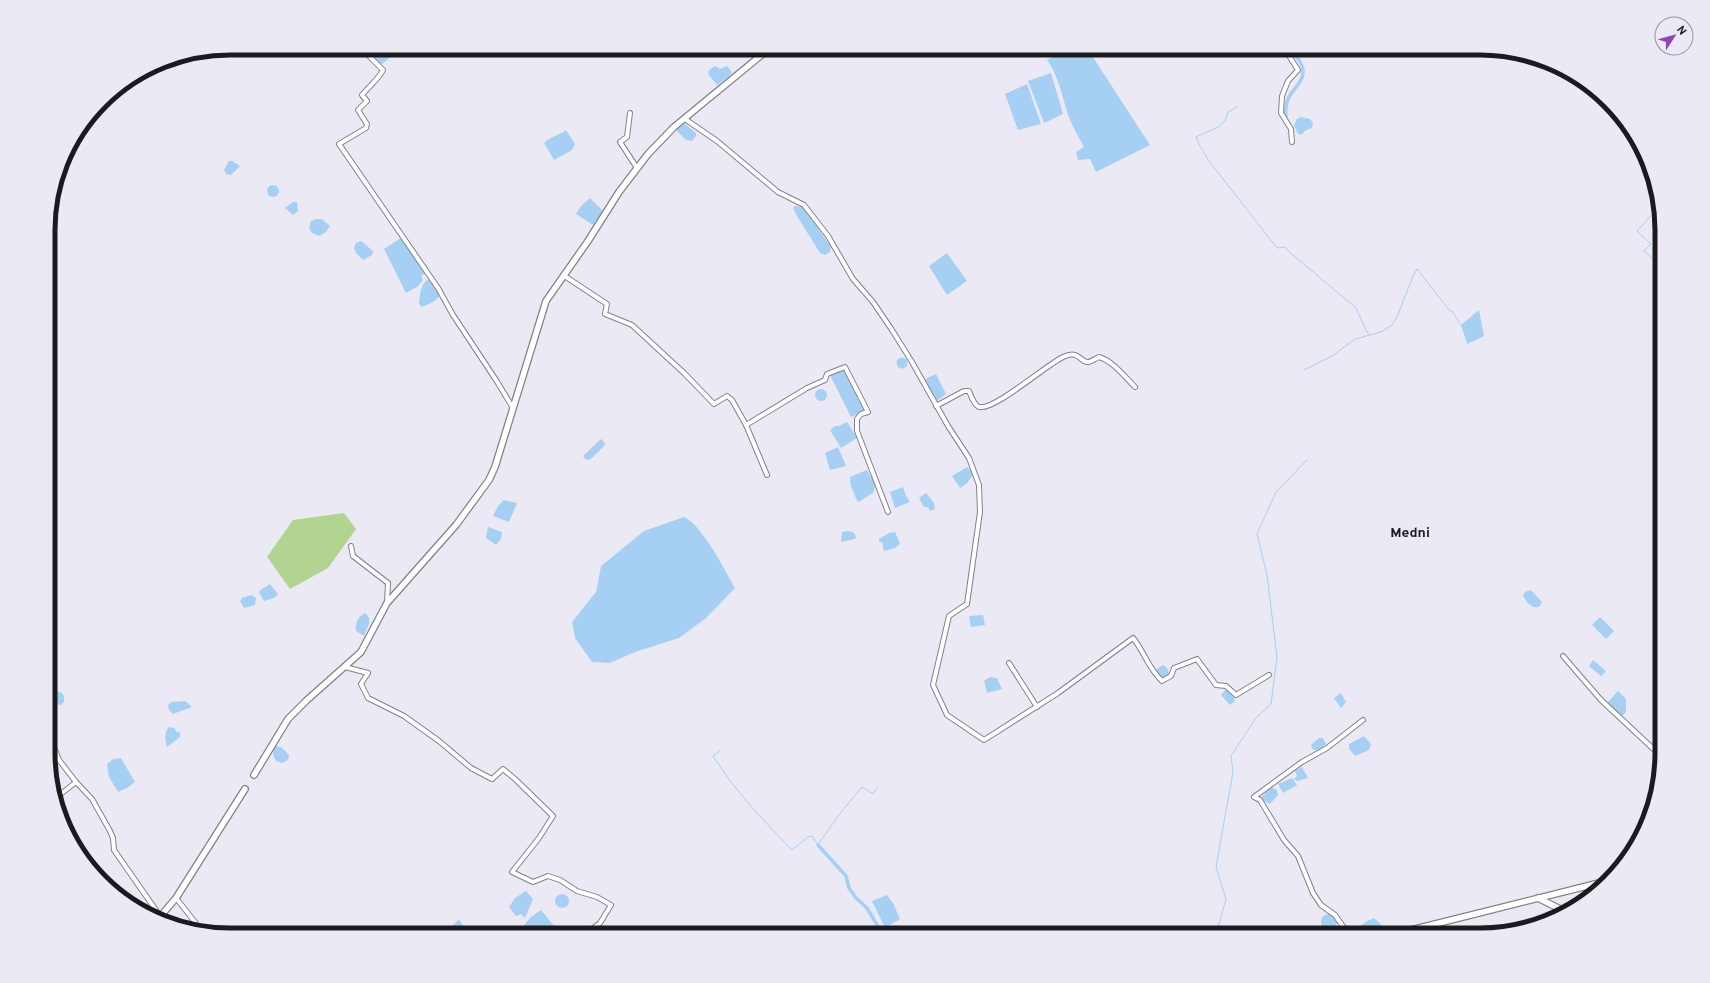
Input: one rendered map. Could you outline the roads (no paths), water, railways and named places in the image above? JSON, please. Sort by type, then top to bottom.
[{"type":"main road","points":[[254,775],[288,719],[361,652],[387,603],[456,525],[489,480],[495,467],[546,301],[637,168],[648,154],[674,127],[762,55]]},
{"type":"main road","points":[[161,914],[176,898],[245,789]]},
{"type":"main road","points":[[1419,928],[1598,883]]},
{"type":"main road","points":[[1538,898],[1560,909]]},
{"type":"street","points":[[368,55],[383,70],[380,77],[368,87],[362,95],[367,101],[358,110],[367,124],[366,128],[339,144],[438,288],[452,315],[513,408]]},
{"type":"street","points":[[1288,55],[1298,70],[1288,81],[1282,96],[1281,112],[1291,129],[1292,142]]},
{"type":"street","points":[[630,113],[627,137],[620,142],[637,168]]},
{"type":"street","points":[[685,119],[718,141],[778,192],[804,205],[828,236],[853,279],[873,302],[892,330],[948,426],[970,458],[979,485],[980,512],[967,604],[949,616],[933,685],[947,715],[984,740],[1037,706],[1133,638],[1141,648],[1149,667],[1162,681],[1171,676],[1174,668],[1197,659],[1216,685],[1226,686],[1236,695],[1269,675]]},
{"type":"street","points":[[563,275],[606,304],[604,314],[632,326],[684,372],[714,404],[727,396],[732,400],[746,425],[768,475]]},
{"type":"street","points":[[936,406],[964,391],[968,392],[976,406],[985,406],[1010,394],[1052,363],[1064,356],[1072,354],[1078,355],[1084,361],[1088,362],[1099,357],[1104,358],[1121,372],[1135,387]]},
{"type":"street","points":[[746,425],[806,388],[825,380],[827,374],[845,367],[868,412],[861,414],[857,419],[857,431],[888,512]]},
{"type":"street","points":[[350,546],[351,557],[388,583],[387,603]]},
{"type":"street","points":[[1563,656],[1601,700],[1655,750]]},
{"type":"street","points":[[1009,663],[1037,706]]},
{"type":"street","points":[[345,667],[368,673],[361,684],[368,698],[404,716],[439,741],[471,768],[484,775],[492,779],[503,769],[553,816],[539,838],[512,872],[533,882],[548,876],[560,880],[577,891],[597,897],[612,906],[600,923],[594,928]]},
{"type":"street","points":[[1344,928],[1335,914],[1321,905],[1313,893],[1298,856],[1284,840],[1260,800],[1254,797],[1302,762],[1327,748],[1363,720]]},
{"type":"street","points":[[55,750],[59,760],[76,782],[92,799],[113,838],[114,850],[155,912]]},
{"type":"street","points":[[60,795],[76,782]]},
{"type":"street","points":[[176,898],[197,925]]},
{"type":"water","points":[[373,55],[388,55],[390,57],[381,65],[371,57]]},
{"type":"water","points":[[1057,55],[1092,55],[1150,145],[1096,172],[1090,159],[1078,160],[1076,152],[1084,147],[1070,121],[1057,79],[1047,60]]},
{"type":"water","points":[[715,66],[720,69],[727,66],[732,72],[717,85],[708,74],[709,70]]},
{"type":"water","points":[[1051,73],[1063,114],[1044,123],[1028,81]]},
{"type":"water","points":[[1027,84],[1041,124],[1018,130],[1005,94]]},
{"type":"water","points":[[1301,117],[1310,119],[1313,123],[1312,128],[1306,130],[1301,135],[1298,134],[1294,125],[1297,119]]},
{"type":"water","points":[[685,124],[696,133],[696,136],[692,141],[686,140],[677,131],[678,128]]},
{"type":"water","points":[[566,130],[575,144],[572,150],[554,160],[544,143]]},
{"type":"water","points":[[229,161],[232,161],[240,166],[231,175],[226,174],[224,170]]},
{"type":"water","points":[[271,185],[275,185],[279,191],[275,197],[271,197],[267,193],[267,189]]},
{"type":"water","points":[[590,198],[603,211],[593,225],[576,214],[580,207]]},
{"type":"water","points":[[293,202],[297,202],[298,211],[293,215],[285,208]]},
{"type":"water","points":[[795,206],[803,207],[831,247],[830,252],[825,255],[820,253],[797,216],[793,208]]},
{"type":"water","points":[[322,219],[330,226],[326,232],[319,236],[312,233],[309,228],[311,221]]},
{"type":"water","points":[[402,237],[425,273],[421,276],[423,280],[417,287],[406,293],[384,249]]},
{"type":"water","points":[[361,241],[373,251],[372,255],[363,260],[356,253],[354,248],[356,243]]},
{"type":"water","points":[[947,253],[967,281],[947,295],[929,266]]},
{"type":"water","points":[[430,279],[438,290],[439,297],[433,302],[422,307],[419,304],[422,286]]},
{"type":"water","points":[[1479,310],[1484,336],[1467,344],[1461,325]]},
{"type":"water","points":[[902,357],[906,359],[908,363],[906,367],[902,369],[898,367],[896,363],[898,359]]},
{"type":"water","points":[[844,369],[866,411],[851,417],[830,375]]},
{"type":"water","points":[[936,374],[946,394],[937,401],[925,379]]},
{"type":"water","points":[[819,389],[823,389],[827,395],[823,401],[819,401],[815,397],[815,393]]},
{"type":"water","points":[[847,422],[857,438],[841,448],[830,430],[835,426],[839,426]]},
{"type":"water","points":[[601,439],[605,445],[591,459],[586,460],[583,456]]},
{"type":"water","points":[[838,447],[846,466],[830,470],[825,453]]},
{"type":"water","points":[[967,467],[974,474],[967,483],[960,488],[952,476]]},
{"type":"water","points":[[867,470],[875,484],[874,492],[859,502],[857,501],[851,486],[850,477]]},
{"type":"water","points":[[903,487],[910,502],[895,508],[890,492]]},
{"type":"water","points":[[926,493],[934,503],[935,509],[930,511],[928,507],[924,507],[919,498]]},
{"type":"water","points":[[504,500],[517,503],[509,522],[493,516],[498,506]]},
{"type":"water","points":[[684,517],[691,522],[706,538],[735,588],[706,618],[679,638],[635,652],[610,663],[592,662],[575,638],[572,622],[596,592],[601,566],[644,531]]},
{"type":"water","points":[[488,527],[502,532],[501,539],[496,545],[486,538]]},
{"type":"water","points":[[849,531],[854,533],[856,537],[855,539],[841,542],[842,532]]},
{"type":"water","points":[[895,532],[900,544],[895,548],[884,551],[882,542],[879,542],[879,539],[889,533]]},
{"type":"water","points":[[270,584],[278,594],[274,598],[264,601],[259,592]]},
{"type":"water","points":[[1531,590],[1542,602],[1539,607],[1533,607],[1523,596],[1525,592]]},
{"type":"water","points":[[251,595],[256,598],[255,605],[244,608],[240,601],[242,598]]},
{"type":"water","points":[[365,613],[369,618],[369,621],[364,636],[356,631],[356,626],[358,619]]},
{"type":"water","points":[[983,615],[985,625],[971,627],[969,616]]},
{"type":"water","points":[[1600,617],[1614,631],[1606,639],[1592,625]]},
{"type":"water","points":[[1593,660],[1606,671],[1601,676],[1589,666]]},
{"type":"water","points":[[1163,665],[1167,668],[1169,674],[1162,679],[1155,670]]},
{"type":"water","points":[[990,677],[997,678],[1002,689],[987,693],[984,681]]},
{"type":"water","points":[[55,690],[62,693],[64,696],[64,702],[61,705],[56,704]]},
{"type":"water","points":[[1225,690],[1228,690],[1235,701],[1230,705],[1221,695]]},
{"type":"water","points":[[1618,691],[1626,699],[1626,712],[1621,717],[1607,703]]},
{"type":"water","points":[[1341,693],[1346,702],[1341,708],[1334,698]]},
{"type":"water","points":[[185,701],[192,707],[173,714],[169,710],[168,705],[171,702]]},
{"type":"water","points":[[169,727],[174,728],[177,732],[180,732],[180,737],[167,747],[165,739],[167,729]]},
{"type":"water","points":[[1364,736],[1371,744],[1369,750],[1355,756],[1349,749],[1349,744]]},
{"type":"water","points":[[1319,738],[1323,738],[1326,744],[1319,751],[1312,749],[1311,745]]},
{"type":"water","points":[[275,746],[282,748],[285,751],[289,756],[288,760],[282,763],[276,761],[273,754]]},
{"type":"water","points":[[121,758],[135,782],[118,792],[109,777],[107,764],[113,759]]},
{"type":"water","points":[[1302,767],[1308,778],[1297,781],[1294,779],[1297,776],[1295,771]]},
{"type":"water","points":[[1292,778],[1297,785],[1283,793],[1278,784]]},
{"type":"water","points":[[1271,787],[1277,790],[1278,795],[1270,804],[1260,799]]},
{"type":"water","points":[[526,891],[533,899],[525,918],[521,914],[516,916],[509,907],[515,898]]},
{"type":"water","points":[[562,894],[567,896],[569,901],[567,906],[562,908],[557,906],[555,901],[557,896]]},
{"type":"water","points":[[887,895],[893,903],[900,919],[885,928],[872,901]]},
{"type":"water","points":[[541,910],[556,928],[522,928],[530,918]]},
{"type":"water","points":[[1329,914],[1336,919],[1336,925],[1333,928],[1325,928],[1321,922],[1326,915]]},
{"type":"water","points":[[1374,918],[1381,924],[1382,928],[1359,928]]},
{"type":"water","points":[[459,919],[465,928],[451,928]]},
{"type":"waterway","points":[[1286,118],[1288,99],[1303,76],[1302,66],[1295,55]]},
{"type":"waterway","points":[[1237,107],[1228,112],[1225,121],[1218,127],[1196,137],[1200,146],[1209,161],[1277,248],[1286,247],[1287,250],[1356,308],[1367,332],[1370,335]]},
{"type":"waterway","points":[[1654,212],[1637,231],[1651,244],[1644,251],[1655,261]]},
{"type":"waterway","points":[[1304,370],[1332,356],[1355,339],[1381,332],[1392,325],[1397,317],[1417,269],[1450,311],[1452,311],[1461,325]]},
{"type":"waterway","points":[[1218,928],[1226,899],[1216,867],[1233,772],[1231,756],[1256,718],[1271,704],[1277,657],[1267,575],[1257,534],[1276,492],[1307,460]]},
{"type":"waterway","points":[[720,751],[713,756],[722,769],[750,805],[792,850],[808,837],[812,836],[818,845]]},
{"type":"waterway","points":[[820,848],[819,843],[841,812],[862,787],[873,794],[878,787]]},
{"type":"waterway","points":[[818,845],[846,876],[849,888],[856,898],[867,908],[879,928]]},
{"type":"district","name":"Medni","points":[[1410,533]]}]
